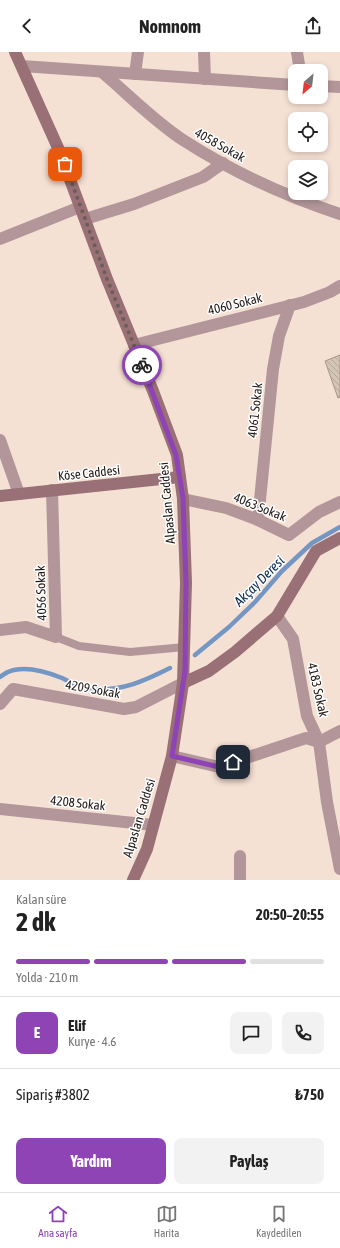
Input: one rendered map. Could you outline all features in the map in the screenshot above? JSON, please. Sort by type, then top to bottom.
[{"type":"street","name":"Alpaslan Caddesi","points":[[15,52],[59,150],[176,455],[183,498],[186,583],[184,683],[172,756],[147,849],[133,880]]},
{"type":"street","points":[[135,74],[138,52]]},
{"type":"street","points":[[204,52],[205,79]]},
{"type":"street","points":[[297,52],[299,64]]},
{"type":"street","points":[[22,66],[103,73],[288,85]]},
{"type":"street","name":"4058 Sokak","points":[[103,73],[150,114],[182,139],[254,179],[296,198],[340,214]]},
{"type":"street","points":[[328,87],[340,88]]},
{"type":"street","points":[[85,219],[134,204],[203,177],[223,163]]},
{"type":"street","points":[[0,238],[80,207]]},
{"type":"street","name":"4060 Sokak","points":[[134,345],[304,302],[330,292],[340,286]]},
{"type":"street","name":"4061 Sokak","points":[[258,520],[273,369],[280,336],[290,305]]},
{"type":"street","points":[[0,440],[19,494]]},
{"type":"street","name":"Köse Caddesi","points":[[0,496],[180,478]]},
{"type":"street","name":"4056 Sokak","points":[[0,630],[26,627],[56,637],[52,490]]},
{"type":"street","name":"4063 Sokak","points":[[183,498],[226,508],[258,520],[289,535],[319,512],[340,502]]},
{"type":"street","points":[[184,683],[209,671],[236,652],[277,616],[316,551],[340,538]]},
{"type":"street","name":"4183 Sokak","points":[[277,616],[293,639],[307,716],[319,742],[327,802],[340,869]]},
{"type":"street","name":"4209 Sokak","points":[[0,704],[13,689],[124,709],[136,707],[184,683]]},
{"type":"street","points":[[172,756],[219,767],[306,738],[319,742],[340,731]]},
{"type":"street","name":"4208 Sokak","points":[[0,809],[154,825]]},
{"type":"street","points":[[240,856],[240,880]]},
{"type":"lane","points":[[56,637],[79,646],[130,652],[185,647]]},
{"type":"building","points":[[340,355],[340,397],[338,398],[325,361]]},
{"type":"waterway","name":"Akçay Deresi","points":[[195,655],[229,627],[255,602],[282,571],[312,543],[340,527]]},
{"type":"waterway","name":"Akçay Deresi","points":[[0,677],[7,672],[28,669],[62,678],[85,688],[105,689],[124,687],[170,668]]},
{"type":"way so far","points":[[65,164],[107,279],[142,365]]},
{"type":"route","points":[[142,365],[176,455],[183,498],[186,583],[185,671],[172,756],[219,767],[233,762]]}]
